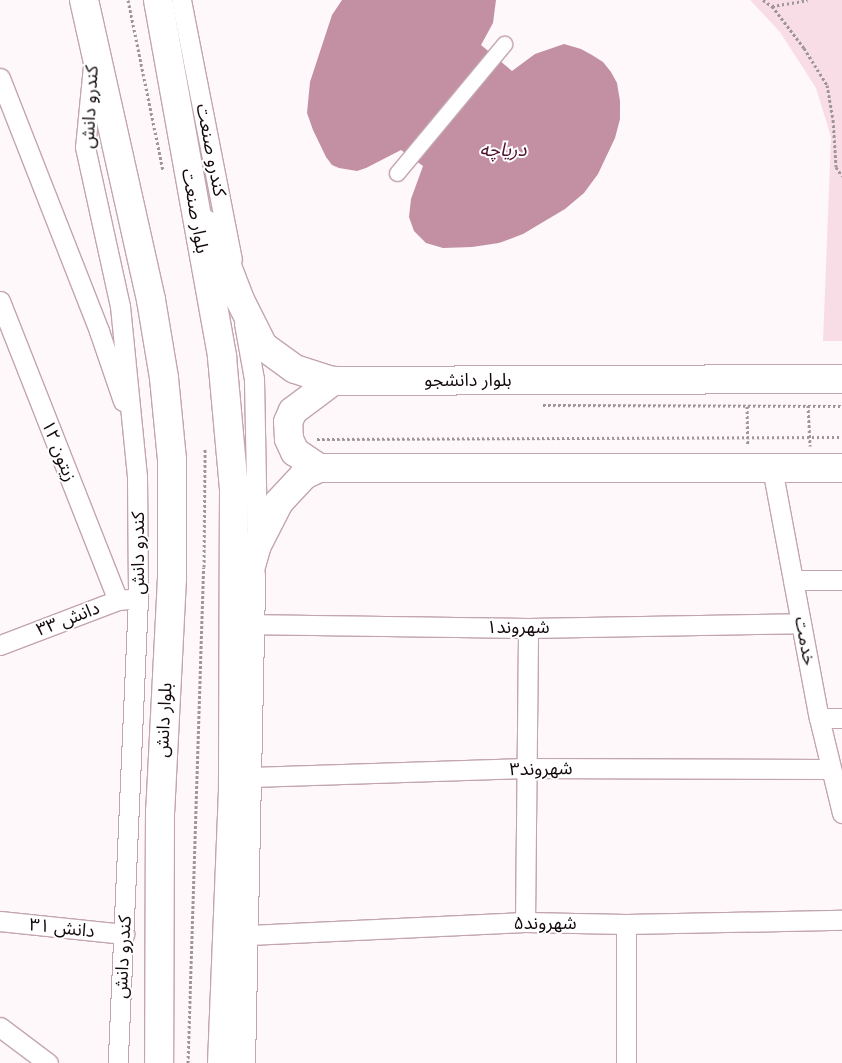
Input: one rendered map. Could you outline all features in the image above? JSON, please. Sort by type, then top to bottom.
[{"type":"main road","points":[[84,0],[94,47]]},
{"type":"main road","name":"بلوار صنعت","points":[[158,0],[222,357],[230,422],[244,624]]},
{"type":"main road","name":"بلوار دانش","points":[[94,47],[151,300],[164,378],[172,460],[172,541],[160,811],[159,1063]]},
{"type":"main road","name":"بلوار دانشجو","points":[[193,203],[222,253],[240,300],[263,346],[295,369],[333,381],[746,393],[806,379],[842,379]]},
{"type":"main road","points":[[319,468],[295,452],[289,439],[288,422],[293,411],[333,381]]},
{"type":"main road","points":[[222,1063],[232,799],[244,624],[257,544],[279,502],[304,475],[319,468],[842,468]]},
{"type":"street","name":"کندرو صنعت","points":[[181,0],[240,300]]},
{"type":"street","points":[[397,173],[504,44]]},
{"type":"street","name":"کندرو دانش","points":[[94,47],[85,146],[120,306],[137,477],[138,598],[118,1063]]},
{"type":"street","points":[[0,78],[99,331],[134,433]]},
{"type":"street","points":[[183,143],[202,105]]},
{"type":"street","points":[[240,300],[254,378],[257,544]]},
{"type":"street","name":"زیتون ۱۲","points":[[0,301],[118,600]]},
{"type":"street","name":"خدمت","points":[[760,468],[793,580],[819,718],[830,769],[841,804]]},
{"type":"street","points":[[793,580],[842,580]]},
{"type":"street","name":"دانش ۳۳","points":[[0,645],[118,600],[138,598]]},
{"type":"street","name":"شهروند۱","points":[[244,624],[528,628],[802,622]]},
{"type":"street","points":[[244,624],[251,777],[245,1063]]},
{"type":"street","points":[[525,922],[528,628]]},
{"type":"street","points":[[819,718],[842,718]]},
{"type":"street","name":"شهروند۳","points":[[251,777],[526,768],[830,769]]},
{"type":"street","points":[[130,809],[160,811]]},
{"type":"street","name":"شهروند۵","points":[[249,935],[525,922],[626,924],[842,920]]},
{"type":"street","name":"دانش ۳۱","points":[[0,921],[124,934]]},
{"type":"street","points":[[626,924],[626,1063]]},
{"type":"street","points":[[0,1027],[48,1063]]},
{"type":"path","points":[[763,0],[772,6],[804,48],[827,85],[833,120],[836,167],[842,176]]},
{"type":"path","points":[[772,6],[808,0]]},
{"type":"path","points":[[806,379],[812,468]]},
{"type":"path","points":[[746,393],[748,437],[760,468]]},
{"type":"path","points":[[538,405],[746,393],[808,406],[842,406]]},
{"type":"path","points":[[289,439],[842,437]]},
{"type":"shaded area","points":[[750,0],[842,0],[842,341],[823,341],[831,137],[816,88],[780,32]]},
{"type":"water","name":"دریاچه","points":[[342,0],[496,0],[493,23],[481,45],[512,71],[535,54],[564,44],[581,49],[603,62],[617,83],[620,119],[615,138],[598,174],[584,193],[565,209],[523,234],[499,243],[472,247],[443,248],[426,243],[414,231],[409,217],[411,199],[423,166],[401,150],[357,171],[332,165],[313,130],[307,113],[310,82],[332,15]]}]
